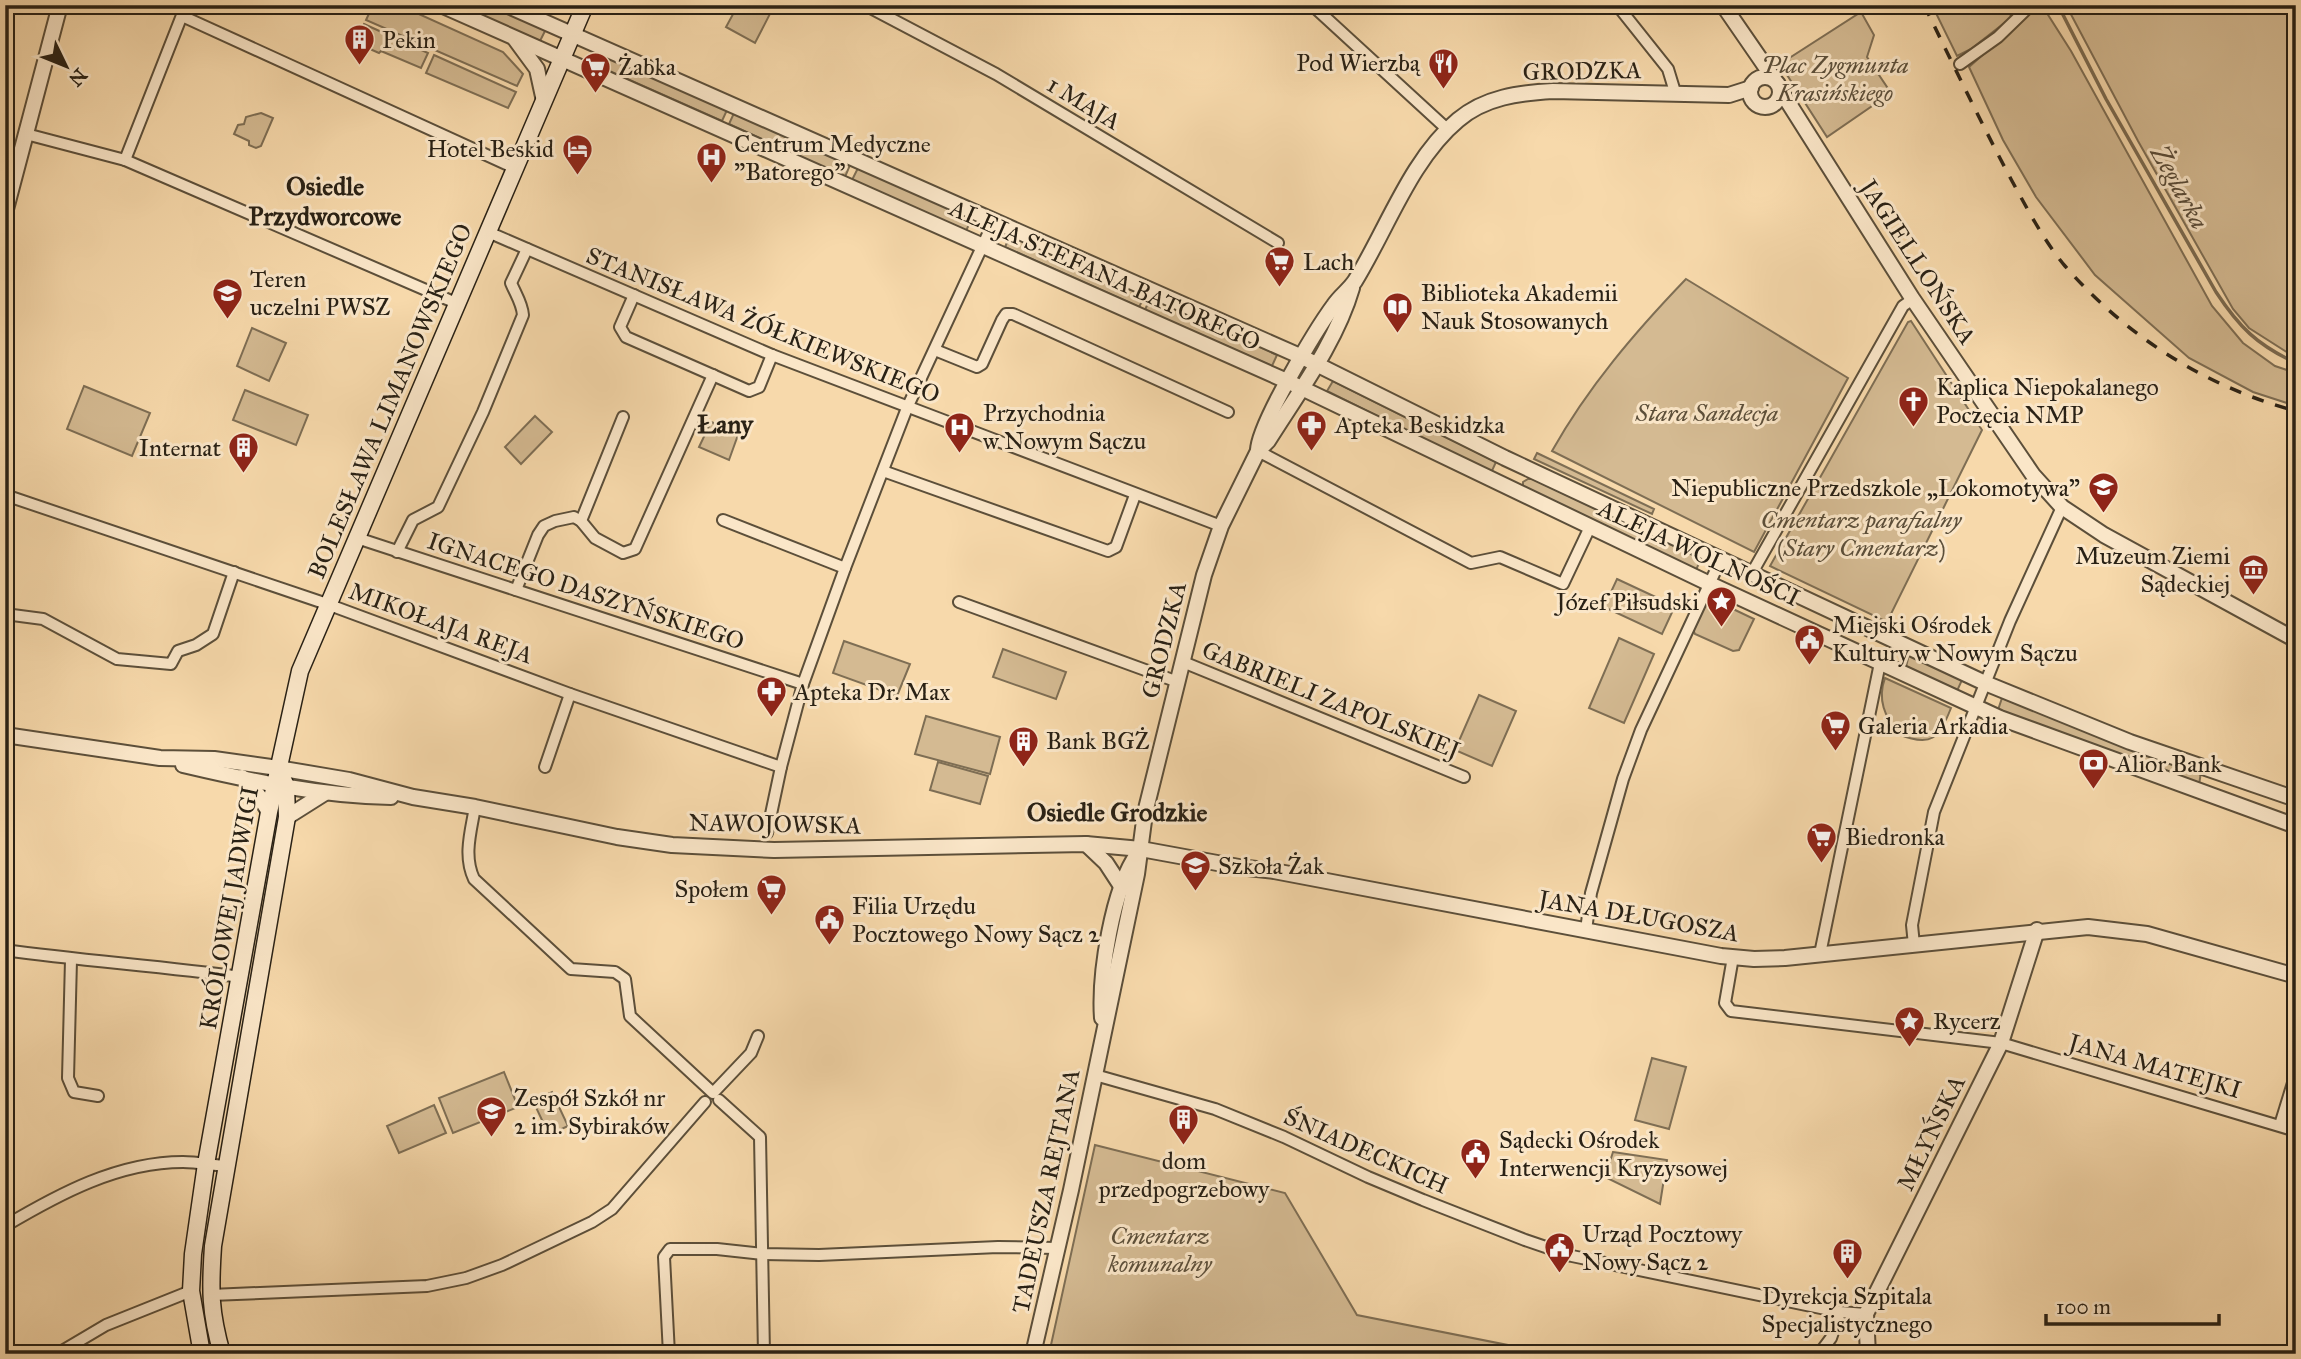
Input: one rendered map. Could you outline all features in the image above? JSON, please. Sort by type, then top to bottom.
[{"type":"main road","name":"BOLESŁAWA LIMANOWSKIEGO","points":[[279,780],[300,671],[585,5]]},
{"type":"main road","name":"KRÓLOWEJ JADWIGI","points":[[202,1354],[191,1291],[193,1254],[206,1164],[269,811],[279,780]]},
{"type":"main road","name":"KRÓLOWEJ JADWIGI","points":[[222,1354],[211,1312],[213,1246],[287,817],[279,780]]},
{"type":"street","points":[[5,213],[60,5]]},
{"type":"street","name":"ALEJA STEFANA BATOREGO","points":[[441,5],[1295,384]]},
{"type":"street","name":"ALEJA STEFANA BATOREGO","points":[[506,5],[1309,360]]},
{"type":"street","name":"1 MAJA","points":[[865,5],[996,74],[1278,243]]},
{"type":"street","points":[[1312,5],[1447,129]]},
{"type":"street","points":[[1617,5],[1668,69],[1675,92]]},
{"type":"street","name":"JAGIELLOŃSKA","points":[[1723,5],[1913,299],[2033,475],[2062,507],[2112,539],[2296,640]]},
{"type":"street","points":[[1960,64],[1998,37],[2031,5]]},
{"type":"street","points":[[125,160],[184,10],[515,168]]},
{"type":"street","points":[[512,35],[537,69],[544,101]]},
{"type":"street","points":[[1750,46],[1756,63],[1751,98],[1762,107],[1773,106],[1778,101],[1777,85],[1763,77],[1754,84]]},
{"type":"street","name":"GRODZKA","points":[[1699,95],[1730,95],[1754,84]]},
{"type":"street","name":"GRODZKA","points":[[1141,849],[1145,813],[1204,575],[1221,526],[1258,451],[1258,438],[1309,360],[1326,348],[1345,310],[1353,283],[1426,156],[1447,129],[1460,117],[1482,104],[1509,95],[1553,91],[1675,92],[1731,103],[1756,104]]},
{"type":"street","points":[[26,135],[125,160],[456,303]]},
{"type":"street","points":[[767,833],[803,684],[845,568],[907,408],[994,221]]},
{"type":"street","name":"STANISŁAWA ŻÓŁKIEWSKIEGO","points":[[488,232],[772,355],[1221,526]]},
{"type":"street","points":[[397,552],[412,520],[438,507],[483,412],[523,315],[522,302],[512,283],[527,249]]},
{"type":"street","points":[[634,295],[620,327],[626,337],[749,391],[759,387],[772,355]]},
{"type":"street","points":[[1752,573],[1903,306],[1913,299]]},
{"type":"street","points":[[935,349],[977,367],[982,364],[1006,314],[1013,314],[1228,412]]},
{"type":"street","name":"ALEJA WOLNOŚCI","points":[[1309,360],[1503,457],[1985,684],[2119,737],[2296,799]]},
{"type":"street","points":[[516,590],[538,535],[544,526],[555,521],[574,517],[581,521],[595,538],[609,547],[623,553],[635,548],[713,375]]},
{"type":"street","name":"ALEJA WOLNOŚCI","points":[[1295,384],[1590,527],[1975,707],[2114,761],[2296,826]]},
{"type":"street","points":[[581,521],[623,417]]},
{"type":"street","points":[[1258,451],[1471,563],[1500,558],[1563,584],[1590,527]]},
{"type":"street","points":[[883,471],[1108,551],[1116,547],[1135,495]]},
{"type":"street","name":"MIKOŁAJA REJA","points":[[5,495],[327,604],[570,694],[781,767]]},
{"type":"street","points":[[1914,945],[1912,925],[1934,812],[2010,621],[2062,507]]},
{"type":"street","points":[[723,520],[845,568]]},
{"type":"street","name":"IGNACEGO DASZYŃSKIEGO","points":[[357,538],[803,684]]},
{"type":"street","points":[[1586,930],[1591,894],[1623,779],[1641,730],[1721,559]]},
{"type":"street","points":[[5,614],[43,619],[117,659],[172,664],[178,651],[196,645],[213,634],[234,572]]},
{"type":"street","points":[[959,602],[1178,682]]},
{"type":"street","name":"GABRIELI ZAPOLSKIEJ","points":[[1183,662],[1464,777]]},
{"type":"street","points":[[1820,954],[1880,663]]},
{"type":"street","points":[[545,767],[570,694]]},
{"type":"street","name":"NAWOJOWSKA","points":[[5,735],[160,758],[243,777],[349,780],[413,797],[475,807],[617,837],[672,845],[774,850],[1086,844],[1141,849]]},
{"type":"street","name":"NAWOJOWSKA","points":[[160,758],[214,759],[325,793],[413,797]]},
{"type":"street","points":[[243,777],[269,811]]},
{"type":"street","points":[[2252,811],[2261,787]]},
{"type":"street","points":[[287,817],[325,793]]},
{"type":"street","points":[[475,807],[468,850],[468,866],[474,879],[571,969],[615,972],[625,979],[630,1016],[713,1093],[751,1053],[758,1036]]},
{"type":"street","points":[[1086,844],[1107,863],[1121,886]]},
{"type":"street","name":"JANA DŁUGOSZA","points":[[1141,849],[1274,871],[1733,957],[1755,959],[1820,954],[2037,930],[2088,927],[2136,931],[2296,976]]},
{"type":"street","name":"TADEUSZA REJTANA","points":[[1103,1037],[1100,992],[1106,952],[1121,886],[1126,872],[1141,849]]},
{"type":"street","name":"TADEUSZA REJTANA","points":[[1033,1354],[1095,1075],[1141,849]]},
{"type":"street","name":"MŁYŃSKA","points":[[1868,1354],[1866,1314],[2001,1043],[2037,930]]},
{"type":"street","points":[[5,950],[71,960],[159,966],[240,977],[264,957]]},
{"type":"street","name":"JANA MATEJKI","points":[[1733,957],[1725,1003],[1731,1011],[2001,1043],[2296,1131]]},
{"type":"street","points":[[71,960],[68,1078],[74,1092],[98,1096]]},
{"type":"street","points":[[240,977],[248,993],[253,1017]]},
{"type":"street","points":[[2280,1125],[2296,1073]]},
{"type":"street","name":"ŚNIADECKICH","points":[[1095,1075],[1215,1109],[1423,1200],[1572,1256],[1840,1312],[1866,1314]]},
{"type":"street","points":[[719,1100],[760,1137],[764,1354]]},
{"type":"street","points":[[211,1295],[427,1286],[466,1278],[502,1265],[592,1222],[612,1209],[705,1102]]},
{"type":"street","points":[[5,1226],[48,1201],[112,1173],[185,1161],[227,1166]]},
{"type":"street","points":[[669,1354],[664,1257],[670,1249],[819,1255],[998,1247],[1058,1248]]},
{"type":"street","points":[[57,1354],[106,1325],[191,1291]]},
{"type":"street","points":[[1819,1354],[1831,1338],[1840,1312]]},
{"type":"green space","points":[[373,5],[399,5],[503,52],[523,74],[517,86],[366,20]]},
{"type":"green space","points":[[458,5],[490,5],[546,29],[540,41]]},
{"type":"green space","points":[[738,5],[774,6],[755,43],[726,27]]},
{"type":"green space","points":[[1932,5],[2007,5],[2005,8],[2012,17],[1971,49],[1957,56]]},
{"type":"green space","points":[[2066,5],[2296,5],[2296,143],[2288,150],[2296,164],[2296,358],[2249,328],[2233,309],[2138,141]]},
{"type":"green space","points":[[2038,6],[2043,7],[2071,51],[2212,306],[2243,343],[2275,366],[2296,373],[2296,406],[2253,392],[2189,358],[2095,275],[2036,197],[2003,140],[1969,67]]},
{"type":"green space","name":"Plac Zygmunta Krasińskiego","points":[[1861,12],[1874,35],[1867,57],[1891,93],[1827,137],[1780,64]]},
{"type":"green space","points":[[364,24],[428,53],[421,68],[356,43]]},
{"type":"green space","points":[[594,51],[727,110],[722,121],[589,62]]},
{"type":"green space","points":[[434,55],[516,92],[508,108],[426,73]]},
{"type":"green space","points":[[261,113],[273,118],[261,146],[256,148],[249,145],[249,141],[234,134],[238,125],[244,124],[246,117]]},
{"type":"green space","points":[[734,113],[850,165],[845,177],[729,124]]},
{"type":"green space","points":[[858,168],[972,218],[966,231],[852,180]]},
{"type":"green space","points":[[1010,236],[1145,296],[1139,307],[1005,247]]},
{"type":"green space","name":"Stara Sandecja","points":[[1686,279],[1848,378],[1754,552],[1552,451],[1613,361]]},
{"type":"green space","points":[[1150,298],[1277,355],[1272,366],[1145,310]]},
{"type":"green space","name":"Cmentarz parafialny (Stary Cmentarz)","points":[[1911,321],[1982,430],[1887,622],[1770,566],[1908,322]]},
{"type":"green space","points":[[252,328],[286,343],[269,381],[237,366]]},
{"type":"green space","points":[[1333,381],[1496,462],[1491,473],[1327,391]]},
{"type":"green space","points":[[84,386],[150,413],[132,456],[67,429]]},
{"type":"green space","points":[[245,390],[308,415],[296,445],[233,420]]},
{"type":"green space","points":[[535,416],[552,432],[521,464],[505,447]]},
{"type":"green space","points":[[711,422],[739,432],[729,460],[699,447]]},
{"type":"green space","points":[[1537,453],[1654,509],[1652,514],[1534,459]]},
{"type":"green space","points":[[1528,479],[1701,559],[1696,570],[1523,487],[1523,482]]},
{"type":"green space","points":[[1617,579],[1675,606],[1662,634],[1604,607]]},
{"type":"green space","points":[[1708,597],[1754,619],[1739,650],[1733,651],[1695,634],[1693,629]]},
{"type":"green space","points":[[1619,638],[1654,654],[1624,723],[1589,708]]},
{"type":"green space","points":[[844,641],[910,664],[897,696],[833,673]]},
{"type":"green space","points":[[1003,649],[1066,672],[1056,699],[993,677]]},
{"type":"green space","points":[[1909,654],[1962,680],[1957,691],[1906,667]]},
{"type":"green space","points":[[1885,678],[1951,708],[1933,738],[1919,740],[1898,734],[1889,721],[1882,701]]},
{"type":"green space","points":[[1479,695],[1516,711],[1492,766],[1455,750]]},
{"type":"green space","points":[[2002,698],[2201,772],[2199,785],[1998,710]]},
{"type":"green space","points":[[926,716],[1000,737],[990,774],[915,754]]},
{"type":"green space","points":[[938,762],[988,776],[980,804],[930,790]]},
{"type":"green space","points":[[1652,1058],[1686,1067],[1669,1129],[1635,1120]]},
{"type":"green space","points":[[504,1072],[518,1107],[453,1133],[439,1098]]},
{"type":"green space","points":[[552,1092],[568,1126],[549,1135],[533,1101]]},
{"type":"green space","points":[[434,1105],[446,1133],[399,1153],[387,1126]]},
{"type":"green space","name":"Cmentarz komunalny","points":[[1095,1145],[1285,1193],[1357,1315],[1553,1354],[1049,1354]]},
{"type":"green space","points":[[1613,1152],[1667,1160],[1660,1204],[1605,1177]]},
{"type":"waterway","name":"Żeglarka","points":[[2058,5],[2106,99],[2216,292],[2250,334],[2296,363]]},
{"type":"railway","points":[[1924,5],[2012,181],[2043,236],[2065,266],[2115,315],[2170,356],[2231,388],[2296,411]]},
{"type":"place","name":"Pekin","points":[[359,67]]},
{"type":"place","name":"Pod Wierzbą","points":[[1443,90]]},
{"type":"place","name":"Żabka","points":[[595,94]]},
{"type":"place","name":"Hotel Beskid","points":[[577,176]]},
{"type":"place","name":"Centrum Medyczne \"Batorego\"","points":[[711,185]]},
{"type":"place","name":"Lach","points":[[1280,289]]},
{"type":"place","name":"Teren uczelni PWSZ","points":[[227,320]]},
{"type":"place","name":"Biblioteka Akademii Nauk Stosowanych","points":[[1398,334]]},
{"type":"place","name":"Kaplica Niepokalanego Poczęcia NMP","points":[[1913,428]]},
{"type":"place","name":"Apteka Beskidzka","points":[[1312,452]]},
{"type":"place","name":"Przychodnia w Nowym Sączu","points":[[960,454]]},
{"type":"place","name":"Internat","points":[[244,475]]},
{"type":"place","name":"Niepubliczne Przedszkole „Lokomotywa”","points":[[2103,515]]},
{"type":"place","name":"Muzeum Ziemi Sądeckiej","points":[[2253,597]]},
{"type":"place","name":"Józef Piłsudski","points":[[1722,629]]},
{"type":"place","name":"Miejski Ośrodek Kultury w Nowym Sączu","points":[[1809,666]]},
{"type":"place","name":"Apteka Dr. Max","points":[[771,719]]},
{"type":"place","name":"Galeria Arkadia","points":[[1835,753]]},
{"type":"place","name":"Bank BGŻ","points":[[1023,768]]},
{"type":"place","name":"Alior Bank","points":[[2093,791]]},
{"type":"place","name":"Biedronka","points":[[1822,864]]},
{"type":"place","name":"Szkoła Żak","points":[[1195,893]]},
{"type":"place","name":"Społem","points":[[772,916]]},
{"type":"place","name":"Filia Urzędu Pocztowego Nowy Sącz 2","points":[[829,947]]},
{"type":"place","name":"Rycerz","points":[[1910,1048]]},
{"type":"place","name":"Zespół Szkół nr 2 im. Sybiraków","points":[[491,1139]]},
{"type":"place","name":"dom przedpogrzebowy","points":[[1184,1146]]},
{"type":"place","name":"Sądecki Ośrodek Interwencji Kryzysowej","points":[[1476,1181]]},
{"type":"place","name":"Urząd Pocztowy Nowy Sącz 2","points":[[1559,1275]]},
{"type":"place","name":"Dyrekcja Szpitala Specjalistycznego","points":[[1847,1281]]},
{"type":"district","name":"Osiedle Przydworcowe","points":[[325,201]]},
{"type":"district","name":"Łany","points":[[725,424]]},
{"type":"district","name":"Osiedle Grodzkie","points":[[1117,812]]}]
